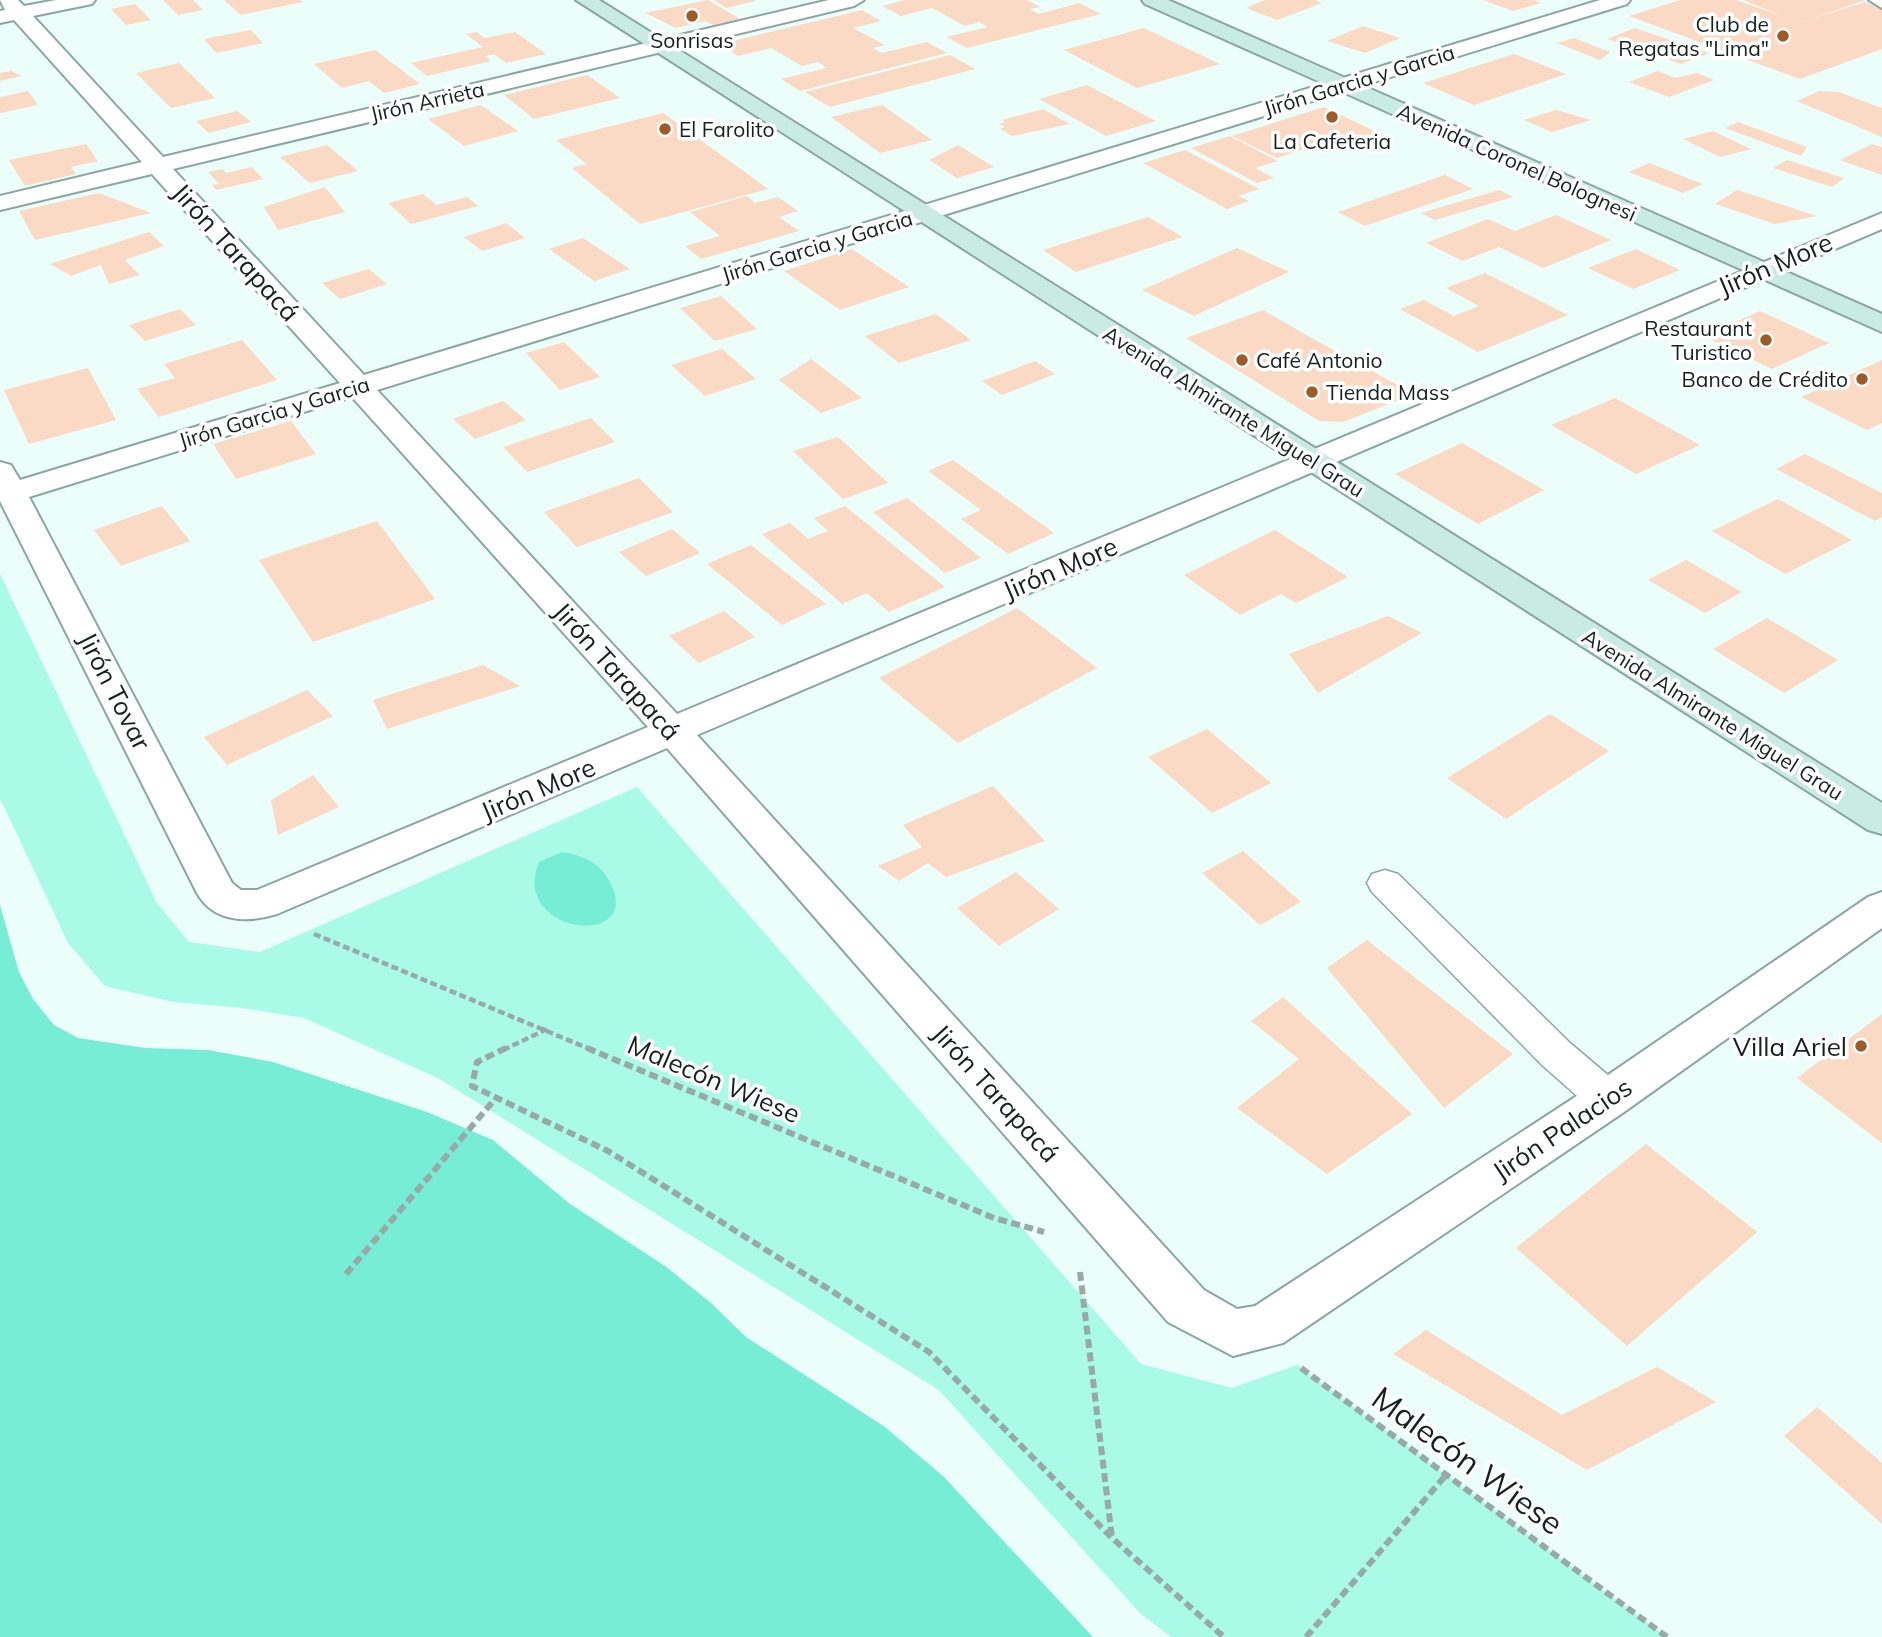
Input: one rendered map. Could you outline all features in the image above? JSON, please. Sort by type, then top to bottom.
[{"type":"main road","name":"Avenida Almirante Miguel Grau","points":[[586,0],[1882,821]]},
{"type":"main road","name":"Avenida Coronel Bolognesi","points":[[1152,0],[1882,324]]},
{"type":"street","points":[[8,10],[85,0]]},
{"type":"street","name":"Jirón Arrieta","points":[[0,203],[854,0]]},
{"type":"street","name":"Jirón Garcia y Garcia","points":[[6,482],[358,386],[1620,0]]},
{"type":"street","name":"Jirón Tarapacá","points":[[8,10],[157,166],[673,732],[1186,1306],[1233,1333]]},
{"type":"street","name":"Jirón More","points":[[235,905],[263,904],[1314,461],[1760,269],[1882,220]]},
{"type":"street","name":"Jirón Tovar","points":[[6,482],[217,893],[224,901],[235,905]]},
{"type":"street","name":"Jirón Palacios","points":[[1233,1333],[1265,1327],[1608,1099],[1882,907]]},
{"type":"lane","points":[[1385,883],[1556,1054],[1608,1099]]},
{"type":"path","name":"Malecón Wiese","points":[[284,895],[314,934],[547,1029],[993,1218],[1052,1234]]},
{"type":"path","points":[[547,1029],[477,1062],[472,1086],[608,1151],[929,1352],[1112,1538],[1224,1637]]},
{"type":"path","points":[[346,1274],[495,1099]]},
{"type":"path","points":[[1079,1267],[1112,1538]]},
{"type":"path","name":"Malecón Wiese","points":[[1233,1333],[1297,1365],[1667,1637]]},
{"type":"path","points":[[1306,1637],[1446,1475]]},
{"type":"shaded area","points":[[0,574],[157,903],[189,942],[260,952],[637,787],[1141,1364],[1232,1388],[1297,1365],[1667,1637],[1171,1637],[1140,1613],[939,1390],[438,1078],[304,1018],[243,1008],[173,1002],[105,986],[68,943],[0,798]]},
{"type":"shaded area","points":[[562,852],[590,861],[606,875],[616,904],[609,918],[595,925],[576,925],[558,918],[542,905],[535,887],[539,862]]},
{"type":"shaded area","points":[[0,905],[19,972],[33,999],[54,1025],[78,1038],[145,1048],[208,1050],[273,1062],[427,1112],[493,1140],[570,1204],[665,1266],[711,1303],[746,1337],[885,1427],[944,1477],[1093,1637],[0,1637]]},
{"type":"building","points":[[163,0],[193,0],[203,10],[178,15]]},
{"type":"building","points":[[224,0],[300,0],[303,2],[241,15]]},
{"type":"building","name":"Sonrisas","points":[[708,0],[740,19],[713,25],[706,21],[676,28],[645,13]]},
{"type":"building","points":[[714,0],[755,0],[755,1],[726,8]]},
{"type":"building","points":[[905,0],[1027,0],[1040,7],[1029,9],[1039,14],[1079,3],[1101,14],[967,48],[946,37],[988,27],[979,22],[965,26],[932,8],[901,16],[882,6]]},
{"type":"building","points":[[1265,0],[1314,0],[1322,3],[1277,20],[1246,8]]},
{"type":"building","points":[[1483,0],[1533,0],[1541,3],[1513,11]]},
{"type":"building","name":"Club de Regatas \"Lima\"","points":[[1680,0],[1736,0],[1785,17],[1743,0],[1866,0],[1802,22],[1865,2],[1882,9],[1882,49],[1800,79],[1629,16]]},
{"type":"building","points":[[135,4],[151,20],[126,25],[111,9]]},
{"type":"building","points":[[862,10],[881,21],[853,28],[885,45],[873,48],[882,53],[927,42],[947,53],[800,91],[781,79],[827,68],[818,62],[802,66],[771,48],[738,56],[720,44]]},
{"type":"building","points":[[1363,26],[1400,38],[1365,53],[1327,41]]},
{"type":"building","points":[[1144,28],[1220,64],[1137,88],[1064,50]]},
{"type":"building","points":[[1635,28],[1709,53],[1681,64],[1607,39]]},
{"type":"building","points":[[251,30],[263,43],[216,53],[204,39]]},
{"type":"building","points":[[476,32],[485,38],[515,32],[546,54],[506,63],[494,54],[485,56],[491,61],[427,76],[411,63],[483,47],[466,34]]},
{"type":"building","points":[[1574,38],[1610,52],[1600,60],[1557,43]]},
{"type":"building","points":[[375,50],[420,84],[384,93],[369,81],[342,88],[314,64]]},
{"type":"building","points":[[1514,54],[1566,74],[1474,105],[1423,83]]},
{"type":"building","points":[[950,55],[975,69],[830,107],[805,92]]},
{"type":"building","points":[[179,63],[215,98],[171,108],[136,73]]},
{"type":"building","points":[[11,71],[22,76],[0,81],[0,73]]},
{"type":"building","points":[[1658,71],[1675,78],[1697,73],[1714,80],[1669,97],[1629,82]]},
{"type":"building","points":[[587,75],[620,98],[534,119],[504,95]]},
{"type":"building","points":[[1087,85],[1156,121],[1106,136],[1039,99]]},
{"type":"building","points":[[28,91],[38,105],[0,113],[0,97]]},
{"type":"building","points":[[1819,91],[1839,92],[1882,108],[1882,137],[1797,101]]},
{"type":"building","points":[[481,105],[518,131],[464,146],[428,119]]},
{"type":"building","points":[[882,105],[932,140],[880,153],[831,117]]},
{"type":"building","points":[[1324,107],[1383,135],[1333,150],[1320,144],[1277,158],[1232,136]]},
{"type":"building","points":[[1043,109],[1070,124],[1012,136],[1000,129],[1005,127],[999,124],[1005,122],[1002,120]]},
{"type":"building","points":[[1556,110],[1591,120],[1552,132],[1524,120]]},
{"type":"building","points":[[237,111],[251,122],[209,133],[196,121]]},
{"type":"building","points":[[663,113],[768,189],[640,224],[572,168],[587,164],[556,140]]},
{"type":"building","points":[[1738,122],[1807,147],[1801,156],[1725,128]]},
{"type":"building","points":[[1713,131],[1751,149],[1720,157],[1683,139]]},
{"type":"building","points":[[1230,136],[1278,161],[1255,168],[1274,178],[1257,183],[1191,148]]},
{"type":"building","points":[[86,144],[98,161],[71,167],[76,174],[25,186],[9,160]]},
{"type":"building","points":[[1872,144],[1882,147],[1882,175],[1840,160]]},
{"type":"building","points":[[327,145],[358,171],[310,183],[280,157]]},
{"type":"building","points":[[958,145],[994,167],[957,178],[929,160]]},
{"type":"building","points":[[1185,150],[1259,189],[1238,196],[1249,201],[1227,209],[1143,163]]},
{"type":"building","points":[[1787,160],[1844,178],[1832,187],[1773,168]]},
{"type":"building","points":[[1649,163],[1703,184],[1683,193],[1629,172]]},
{"type":"building","points":[[252,167],[263,179],[216,190],[212,185],[219,184],[208,172],[223,169],[226,173]]},
{"type":"building","points":[[1445,175],[1473,189],[1365,226],[1338,212]]},
{"type":"building","points":[[325,187],[345,212],[278,230],[264,207]]},
{"type":"building","points":[[1499,190],[1513,197],[1435,220],[1421,213]]},
{"type":"building","points":[[1737,190],[1817,216],[1775,224],[1715,204]]},
{"type":"building","points":[[99,193],[151,213],[35,240],[19,211]]},
{"type":"building","points":[[423,194],[437,205],[467,197],[478,206],[411,224],[388,203]]},
{"type":"building","points":[[747,196],[755,203],[778,197],[798,211],[779,217],[799,231],[701,259],[685,246],[720,236],[690,212]]},
{"type":"building","points":[[1556,215],[1611,240],[1543,268],[1499,247],[1463,261],[1426,243],[1488,219],[1515,231]]},
{"type":"building","points":[[1148,217],[1183,237],[1076,272],[1043,250]]},
{"type":"building","points":[[506,223],[525,238],[482,251],[464,237]]},
{"type":"building","points":[[149,232],[164,246],[125,260],[140,275],[109,284],[101,265],[71,276],[50,264]]},
{"type":"building","points":[[583,238],[630,269],[594,281],[549,249]]},
{"type":"building","points":[[1237,248],[1289,272],[1194,316],[1142,290]]},
{"type":"building","points":[[852,249],[909,287],[840,310],[784,271]]},
{"type":"building","points":[[1636,249],[1680,270],[1633,289],[1588,268]]},
{"type":"building","points":[[369,269],[387,284],[340,299],[322,283]]},
{"type":"building","points":[[1485,273],[1568,315],[1478,352],[1400,309],[1424,300],[1454,316],[1479,306],[1446,288]]},
{"type":"building","points":[[721,296],[757,329],[715,341],[680,308]]},
{"type":"building","points":[[180,309],[196,325],[145,341],[129,325]]},
{"type":"building","points":[[1263,310],[1414,394],[1343,422],[1319,421],[1186,338]]},
{"type":"building","name":"Restaurant Turistico","points":[[1760,311],[1829,343],[1772,369],[1704,336]]},
{"type":"building","points":[[936,314],[971,340],[899,363],[865,336]]},
{"type":"building","points":[[242,340],[277,380],[159,417],[137,389],[175,378],[164,364]]},
{"type":"building","points":[[564,342],[600,377],[560,390],[526,353]]},
{"type":"building","points":[[722,349],[756,379],[705,396],[671,365]]},
{"type":"building","points":[[811,359],[862,398],[821,413],[779,380]]},
{"type":"building","name":"Banco de Crédito","points":[[1882,360],[1882,423],[1867,430],[1801,397]]},
{"type":"building","points":[[1035,361],[1055,374],[1002,395],[982,381]]},
{"type":"building","points":[[88,368],[116,420],[29,444],[4,390]]},
{"type":"building","points":[[1615,398],[1700,445],[1636,474],[1551,425]]},
{"type":"building","points":[[503,401],[526,420],[475,439],[453,419]]},
{"type":"building","points":[[591,418],[615,442],[527,472],[503,447]]},
{"type":"building","points":[[291,421],[316,454],[236,479],[213,444]]},
{"type":"building","points":[[838,437],[888,483],[843,499],[793,451]]},
{"type":"building","points":[[1462,443],[1544,490],[1478,524],[1395,474]]},
{"type":"building","points":[[1805,454],[1882,493],[1882,517],[1875,521],[1776,469]]},
{"type":"building","points":[[953,460],[1054,533],[1008,554],[961,519],[981,510],[928,471]]},
{"type":"building","points":[[639,478],[673,512],[577,547],[544,512]]},
{"type":"building","points":[[907,498],[981,558],[945,573],[873,512]]},
{"type":"building","points":[[1778,499],[1852,540],[1785,574],[1712,531]]},
{"type":"building","points":[[162,506],[190,541],[121,566],[94,530]]},
{"type":"building","points":[[845,506],[945,587],[889,612],[867,593],[842,604],[762,534],[790,523],[808,539],[828,531],[814,518]]},
{"type":"building","points":[[377,521],[435,599],[313,642],[259,560]]},
{"type":"building","points":[[672,529],[700,553],[646,576],[619,552]]},
{"type":"building","points":[[1275,530],[1348,577],[1296,603],[1281,594],[1240,615],[1184,575]]},
{"type":"building","points":[[751,545],[826,604],[782,625],[707,564]]},
{"type":"building","points":[[1686,560],[1742,592],[1705,613],[1648,580]]},
{"type":"building","points":[[1017,608],[1097,668],[958,743],[879,678]]},
{"type":"building","points":[[724,611],[755,637],[699,663],[669,636]]},
{"type":"building","points":[[1388,616],[1422,633],[1318,693],[1289,654]]},
{"type":"building","points":[[1767,618],[1838,660],[1784,693],[1713,649]]},
{"type":"building","points":[[483,665],[520,686],[387,729],[373,700]]},
{"type":"building","points":[[307,690],[333,716],[227,765],[204,737]]},
{"type":"building","points":[[1550,714],[1609,751],[1506,819],[1447,778]]},
{"type":"building","points":[[1207,729],[1271,783],[1212,813],[1148,757]]},
{"type":"building","points":[[313,775],[339,807],[278,835],[271,800]]},
{"type":"building","points":[[993,786],[1045,841],[946,877],[928,863],[899,881],[878,866],[922,847],[903,825]]},
{"type":"building","points":[[1243,851],[1301,902],[1260,925],[1202,873]]},
{"type":"building","points":[[1016,872],[1059,909],[999,946],[957,908]]},
{"type":"building","points":[[1367,940],[1513,1054],[1444,1108],[1327,968]]},
{"type":"building","points":[[1283,997],[1412,1114],[1327,1174],[1237,1108],[1299,1059],[1251,1021]]},
{"type":"building","name":"Villa Ariel","points":[[1882,1014],[1882,1143],[1797,1078]]},
{"type":"building","points":[[1646,1144],[1757,1232],[1627,1346],[1516,1248]]},
{"type":"building","points":[[1426,1330],[1562,1415],[1657,1367],[1716,1402],[1587,1470],[1393,1354]]},
{"type":"building","points":[[1817,1407],[1882,1463],[1882,1524],[1784,1436]]},
{"type":"place","name":"Sonrisas","points":[[692,16]]},
{"type":"place","name":"Club de Regatas \"Lima\"","points":[[1783,36]]},
{"type":"place","name":"La Cafeteria","points":[[1332,117]]},
{"type":"place","name":"El Farolito","points":[[665,129]]},
{"type":"place","name":"Restaurant Turistico","points":[[1766,340]]},
{"type":"place","name":"Café Antonio","points":[[1242,360]]},
{"type":"place","name":"Banco de Crédito","points":[[1862,379]]},
{"type":"place","name":"Tienda Mass","points":[[1312,392]]},
{"type":"place","name":"Villa Ariel","points":[[1861,1046]]}]
